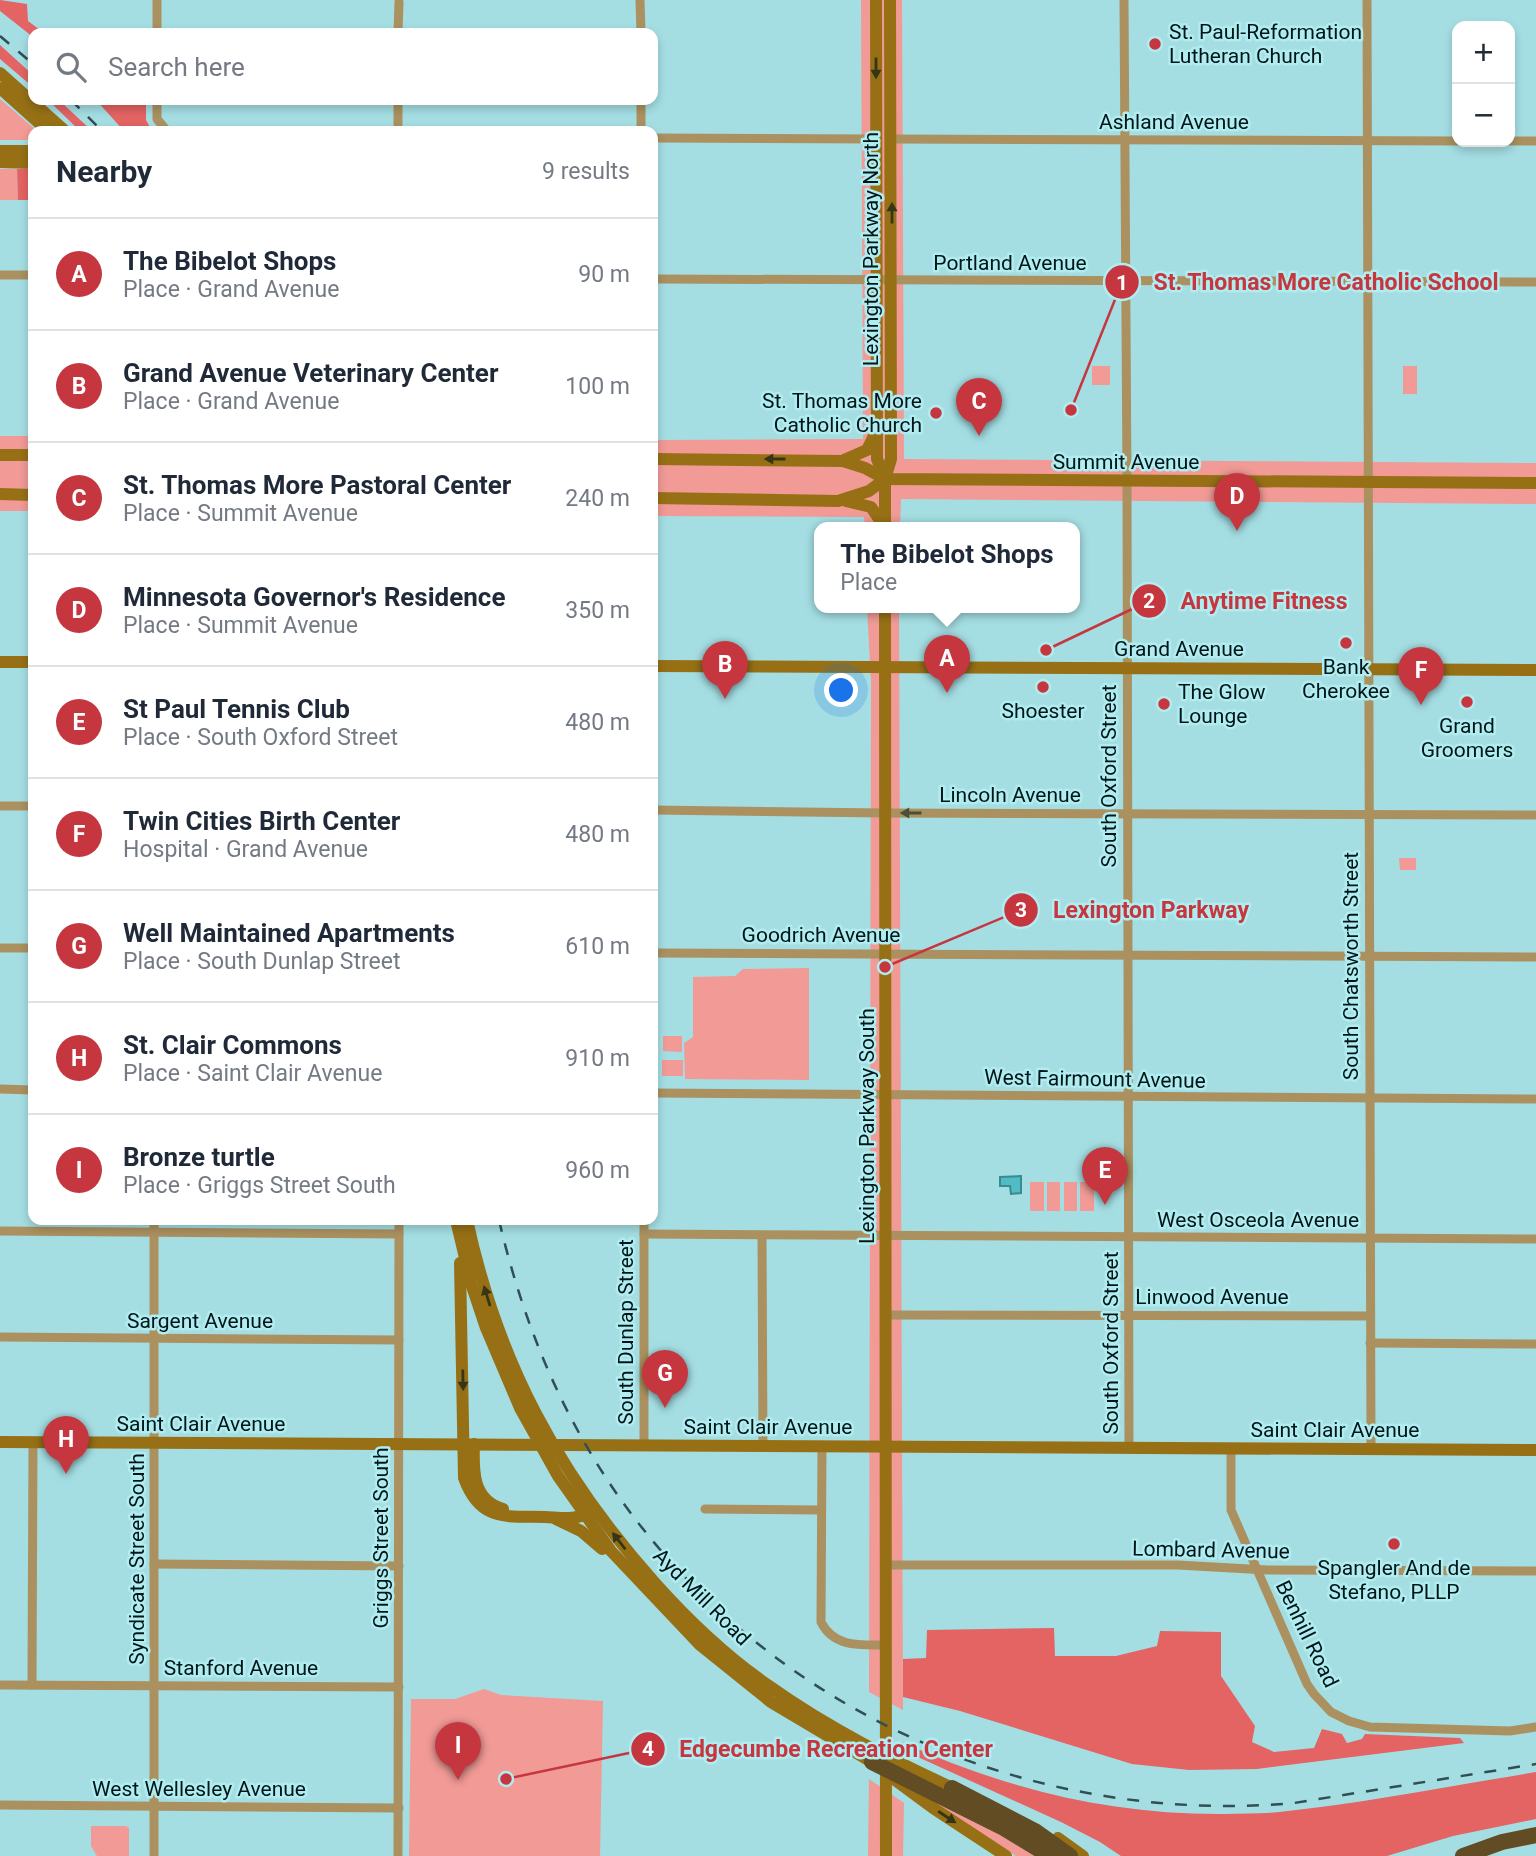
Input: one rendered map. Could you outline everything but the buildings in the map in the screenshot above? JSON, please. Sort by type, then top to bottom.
[{"type":"highway","points":[[872,1762],[1002,1827],[1050,1856]]},
{"type":"highway","name":"Ayd Mill Road","points":[[952,1788],[1035,1831],[1070,1856]]},
{"type":"highway","points":[[1463,1856],[1502,1842],[1536,1836]]},
{"type":"highway","points":[[1486,1856],[1536,1836]]},
{"type":"main road","name":"Lexington Parkway North","points":[[876,0],[876,430],[877,459],[885,479]]},
{"type":"main road","name":"Lexington Parkway North","points":[[885,479],[891,459],[890,0]]},
{"type":"main road","points":[[0,73],[28,98]]},
{"type":"main road","points":[[0,88],[42,126]]},
{"type":"main road","points":[[36,105],[59,126]]},
{"type":"main road","points":[[0,151],[28,151]]},
{"type":"main road","points":[[0,162],[28,162]]},
{"type":"main road","points":[[844,460],[867,450],[876,430]]},
{"type":"main road","points":[[0,455],[28,455]]},
{"type":"main road","name":"Summit Avenue","points":[[658,459],[844,460],[885,479],[1536,483]]},
{"type":"main road","points":[[838,501],[862,495],[885,479]]},
{"type":"main road","points":[[884,522],[885,479]]},
{"type":"main road","points":[[0,494],[28,495]]},
{"type":"main road","points":[[658,498],[860,503],[871,507],[881,522]]},
{"type":"main road","name":"Lexington Parkway South","points":[[885,613],[886,1856]]},
{"type":"main road","points":[[0,662],[28,663]]},
{"type":"main road","name":"Grand Avenue","points":[[658,666],[1536,670]]},
{"type":"main road","name":"Ayd Mill Road","points":[[457,1225],[471,1283],[486,1328],[520,1408],[558,1476],[586,1511],[718,1646],[767,1686],[850,1737],[952,1788]]},
{"type":"main road","name":"Ayd Mill Road","points":[[468,1225],[496,1325],[530,1405],[586,1511],[611,1550],[699,1644],[771,1702],[872,1762],[906,1789],[1006,1856]]},
{"type":"main road","points":[[460,1238],[469,1444],[475,1482],[482,1495],[492,1504],[510,1510],[586,1511]]},
{"type":"main road","name":"Saint Clair Avenue","points":[[0,1442],[1536,1450]]},
{"type":"main road","points":[[469,1444],[464,1478],[481,1507],[494,1515],[509,1518],[552,1518],[586,1511]]},
{"type":"main road","points":[[552,1518],[581,1531],[646,1589]]},
{"type":"main road","points":[[952,1788],[1056,1836],[1083,1856]]},
{"type":"street","points":[[157,28],[158,0]]},
{"type":"street","points":[[640,0],[641,28]]},
{"type":"street","name":"South Oxford Street","points":[[1124,0],[1129,1448]]},
{"type":"street","name":"South Chatsworth Street","points":[[1367,0],[1371,1449]]},
{"type":"street","points":[[398,1],[398,28]]},
{"type":"street","points":[[157,105],[157,118],[162,126]]},
{"type":"street","points":[[398,105],[398,126]]},
{"type":"street","points":[[641,105],[641,126]]},
{"type":"street","points":[[658,138],[876,139]]},
{"type":"street","name":"Ashland Avenue","points":[[891,139],[1452,141]]},
{"type":"street","points":[[1515,141],[1536,141]]},
{"type":"street","points":[[0,275],[28,275]]},
{"type":"street","name":"Portland Avenue","points":[[658,279],[1536,282]]},
{"type":"street","points":[[0,806],[28,806]]},
{"type":"street","name":"Lincoln Avenue","points":[[658,810],[1536,815]]},
{"type":"street","points":[[0,948],[28,948]]},
{"type":"street","name":"Goodrich Avenue","points":[[658,953],[1536,957]]},
{"type":"street","points":[[0,1089],[28,1090]]},
{"type":"street","name":"West Fairmount Avenue","points":[[658,1093],[1536,1100]]},
{"type":"street","name":"Syndicate Street South","points":[[154,1225],[154,1856]]},
{"type":"street","name":"Griggs Street South","points":[[398,1856],[399,1225]]},
{"type":"street","name":"South Dunlap Street","points":[[644,1225],[644,1445]]},
{"type":"street","points":[[0,1231],[399,1234]]},
{"type":"street","name":"West Osceola Avenue","points":[[644,1234],[1536,1239]]},
{"type":"street","points":[[762,1236],[762,1446]]},
{"type":"street","name":"Linwood Avenue","points":[[886,1315],[1370,1316]]},
{"type":"street","name":"Sargent Avenue","points":[[0,1337],[399,1340]]},
{"type":"street","points":[[1370,1343],[1536,1344]]},
{"type":"street","points":[[32,1685],[33,1442]]},
{"type":"street","points":[[822,1446],[821,1622],[828,1633],[847,1643],[886,1645]]},
{"type":"street","name":"Benhill Road","points":[[1231,1448],[1231,1510],[1307,1684],[1321,1703],[1339,1717],[1370,1727],[1510,1731],[1536,1727]]},
{"type":"street","points":[[705,1509],[821,1510]]},
{"type":"street","points":[[154,1564],[399,1566]]},
{"type":"street","name":"Lombard Avenue","points":[[886,1565],[1178,1565],[1256,1569],[1536,1571]]},
{"type":"street","name":"Stanford Avenue","points":[[0,1685],[399,1687]]},
{"type":"street","name":"West Wellesley Avenue","points":[[0,1805],[398,1808]]},
{"type":"shaded area","points":[[0,0],[27,4],[28,21],[37,28],[28,28],[28,33],[0,11]]},
{"type":"shaded area","points":[[861,0],[902,0],[904,459],[1536,463],[1536,504],[901,499],[900,522],[864,522],[864,517],[658,516],[658,440],[863,439]]},
{"type":"shaded area","points":[[0,45],[28,70],[28,83],[0,59]]},
{"type":"shaded area","points":[[0,99],[31,126],[28,126],[28,140],[0,140]]},
{"type":"shaded area","points":[[53,105],[64,105],[87,126],[75,126]]},
{"type":"shaded area","points":[[101,105],[146,105],[146,120],[149,126],[119,126]]},
{"type":"shaded area","points":[[0,169],[17,169],[18,200],[0,200]]},
{"type":"shaded area","points":[[17,169],[28,169],[28,200],[18,200]]},
{"type":"shaded area","points":[[1092,366],[1110,366],[1110,385],[1092,385]]},
{"type":"shaded area","points":[[1403,366],[1417,366],[1417,394],[1403,394]]},
{"type":"shaded area","points":[[0,436],[28,436],[28,511],[0,511]]},
{"type":"shaded area","points":[[867,613],[899,613],[903,1710],[869,1692],[871,681]]},
{"type":"shaded area","points":[[1399,858],[1416,858],[1416,870],[1400,870]]},
{"type":"shaded area","points":[[809,968],[809,1080],[685,1079],[684,1043],[693,1037],[693,977],[735,976],[743,969]]},
{"type":"shaded area","points":[[663,1036],[682,1036],[682,1052],[663,1051]]},
{"type":"shaded area","points":[[662,1060],[683,1060],[683,1076],[662,1076]]},
{"type":"shaded area","points":[[1030,1182],[1044,1182],[1044,1211],[1030,1211]]},
{"type":"shaded area","points":[[1047,1182],[1060,1182],[1060,1211],[1047,1211]]},
{"type":"shaded area","points":[[1064,1182],[1077,1182],[1077,1211],[1064,1211]]},
{"type":"shaded area","points":[[1080,1182],[1094,1182],[1094,1211],[1080,1211]]},
{"type":"shaded area","points":[[1054,1628],[1055,1656],[1116,1656],[1157,1646],[1160,1631],[1221,1632],[1221,1676],[1255,1726],[1252,1742],[1274,1752],[1314,1748],[1322,1729],[1342,1734],[1347,1743],[1362,1739],[1365,1734],[1460,1738],[1464,1743],[1257,1769],[1189,1770],[1132,1764],[960,1711],[903,1697],[903,1659],[926,1658],[927,1630]]},
{"type":"shaded area","points":[[484,1689],[501,1695],[603,1701],[600,1856],[409,1856],[411,1699],[455,1699]]},
{"type":"shaded area","points":[[902,1742],[941,1759],[1019,1786],[1100,1804],[1183,1813],[1266,1813],[1311,1808],[1536,1772],[1536,1819],[1453,1836],[1387,1856],[1121,1856],[1061,1822],[898,1748]]},
{"type":"shaded area","points":[[869,1779],[904,1803],[903,1856],[868,1856]]},
{"type":"shaded area","points":[[914,1790],[1045,1856],[1016,1856]]},
{"type":"shaded area","points":[[91,1826],[129,1828],[129,1856],[97,1856],[91,1846]]},
{"type":"water","points":[[1021,1176],[1021,1193],[1011,1194],[1010,1186],[1000,1186],[1000,1177]]},
{"type":"railway","points":[[0,36],[28,60]]},
{"type":"railway","points":[[76,105],[97,126]]},
{"type":"railway","points":[[500,1225],[519,1293],[561,1399],[619,1497],[681,1573],[752,1639],[831,1695],[916,1740],[1006,1773],[1100,1795],[1196,1805],[1294,1803],[1536,1764]]},
{"type":"place","name":"St. Paul-Reformation Lutheran Church","points":[[1155,44]]},
{"type":"place","name":"St. Thomas More Catholic School","points":[[1071,410]]},
{"type":"place","name":"St. Thomas More Catholic Church","points":[[936,413]]},
{"type":"place","name":"St. Thomas More Pastoral Center","points":[[979,436]]},
{"type":"place","name":"Minnesota Governor's Residence","points":[[1237,531]]},
{"type":"place","name":"Bank Cherokee","points":[[1346,643]]},
{"type":"place","name":"Anytime Fitness","points":[[1046,650]]},
{"type":"place","name":"Shoester","points":[[1043,687]]},
{"type":"place","name":"The Bibelot Shops","points":[[947,693]]},
{"type":"place","name":"Grand Avenue Veterinary Center","points":[[725,699]]},
{"type":"place","name":"Grand Groomers","points":[[1467,702]]},
{"type":"place","name":"The Glow Lounge","points":[[1164,704]]},
{"type":"place","name":"Twin Cities Birth Center","points":[[1421,705]]},
{"type":"place","name":"Lexington Parkway","points":[[885,967]]},
{"type":"place","name":"St Paul Tennis Club","points":[[1105,1205]]},
{"type":"place","name":"Well Maintained Apartments","points":[[665,1408]]},
{"type":"place","name":"St. Clair Commons","points":[[66,1474]]},
{"type":"place","name":"Spangler And de Stefano, PLLP","points":[[1394,1544]]},
{"type":"place","name":"Edgecumbe Recreation Center","points":[[506,1779]]},
{"type":"place","name":"Bronze turtle","points":[[458,1780]]}]
